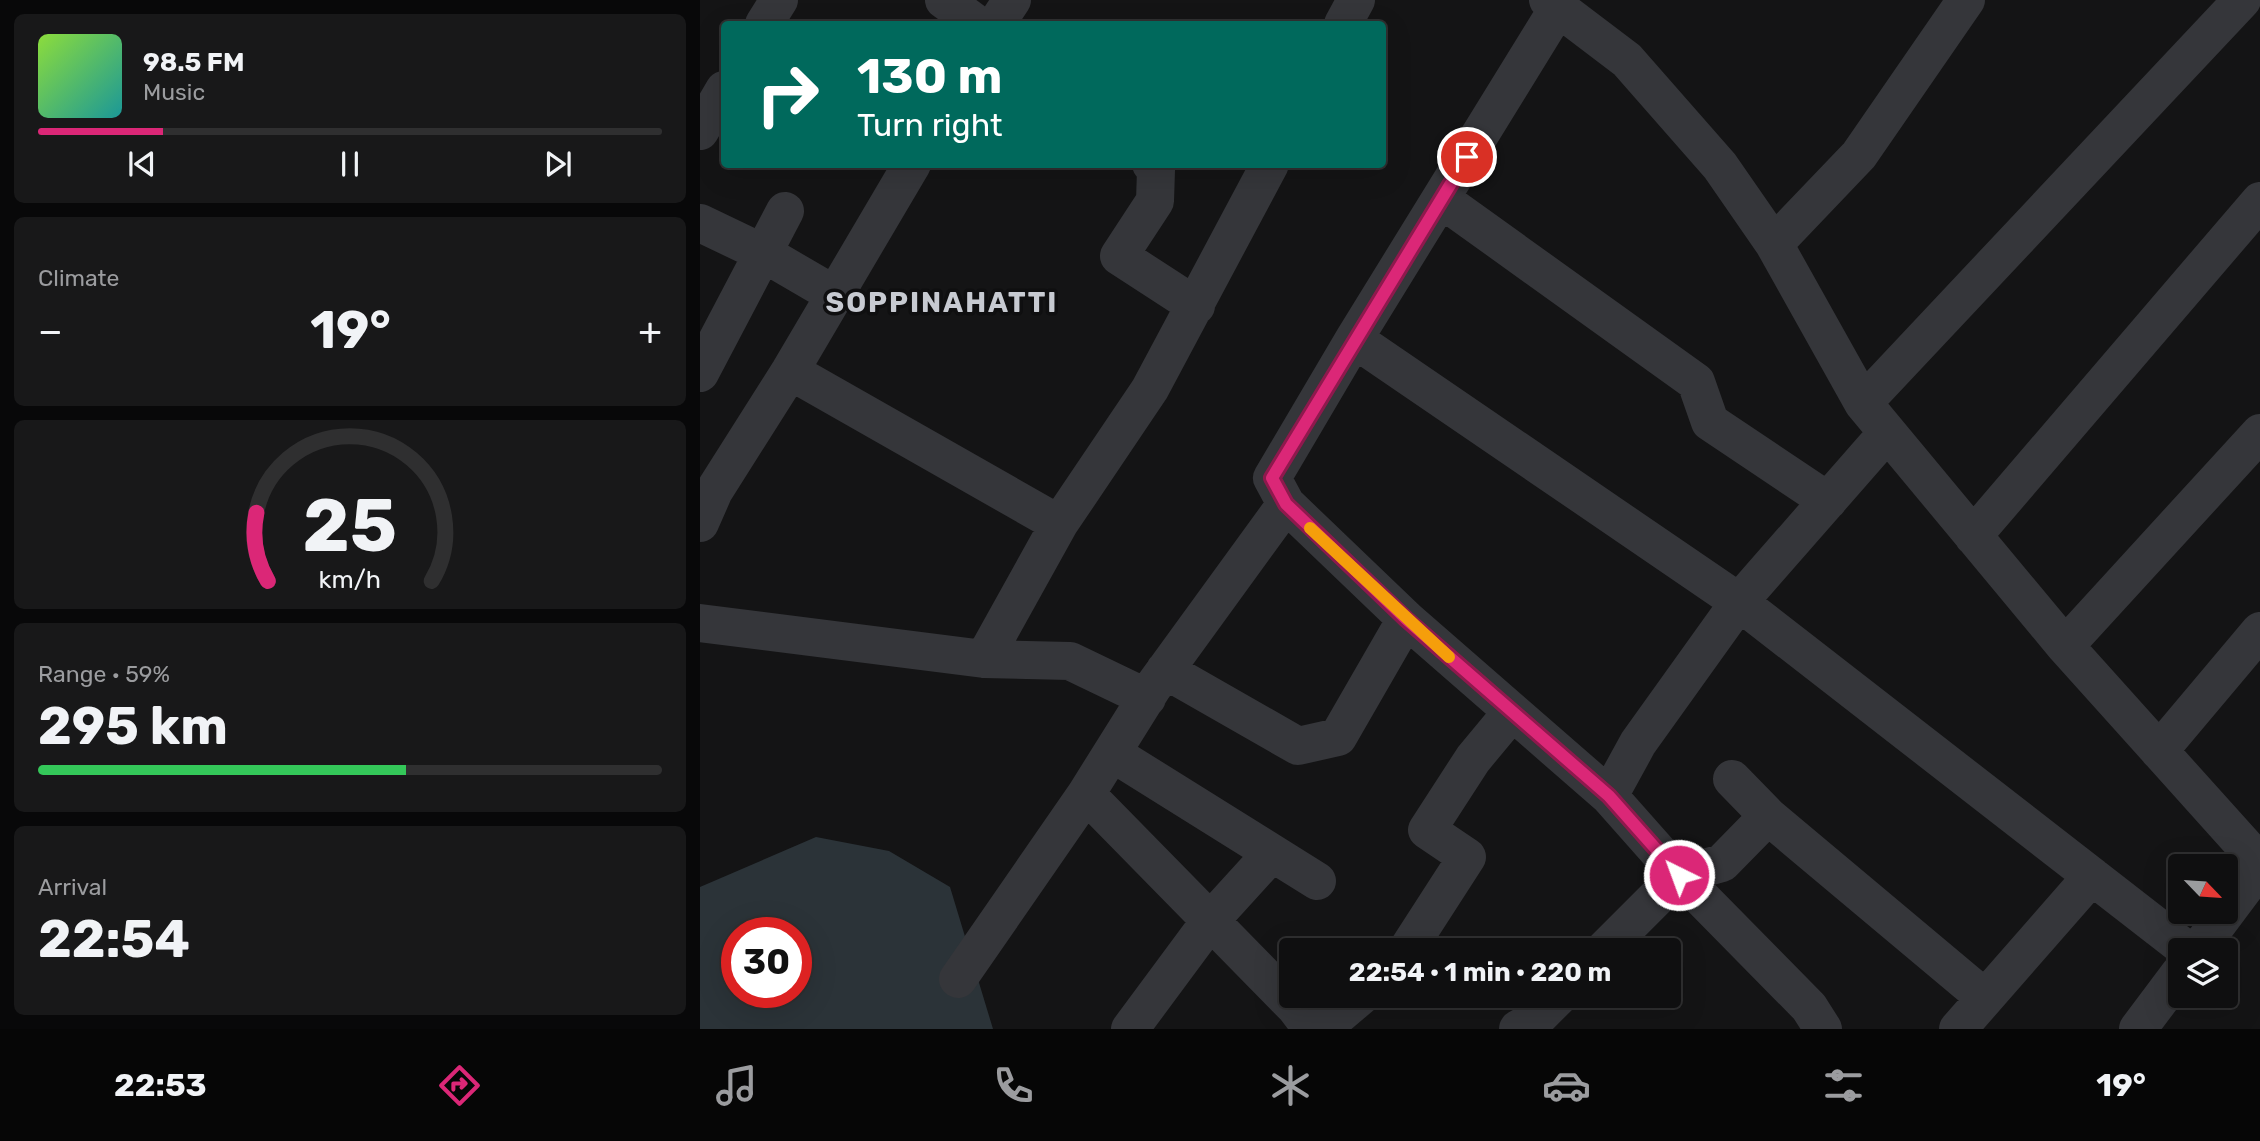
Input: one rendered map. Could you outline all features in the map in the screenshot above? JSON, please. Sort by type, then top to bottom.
[{"type":"street","points":[[766,21],[779,0]]},
{"type":"street","points":[[944,0],[973,21]]},
{"type":"street","points":[[998,21],[1012,0]]},
{"type":"street","points":[[1774,244],[1858,155],[1966,0]]},
{"type":"street","points":[[1863,403],[2242,0]]},
{"type":"street","points":[[1823,1029],[1809,1007],[1679,875],[1609,796],[1406,619],[1286,504],[1272,478],[1441,199],[1553,4],[1627,60],[1720,166],[1774,244],[1863,403],[2065,646],[2260,865],[2207,938]]},
{"type":"street","points":[[700,131],[721,95]]},
{"type":"street","points":[[700,523],[714,491],[790,371],[910,168]]},
{"type":"street","points":[[1154,168],[1155,201],[1119,256],[1196,306]]},
{"type":"street","points":[[984,659],[1059,524],[1150,389],[1268,168]]},
{"type":"street","points":[[1441,199],[1696,382],[1710,422],[1828,501]]},
{"type":"street","points":[[1973,536],[2260,201]]},
{"type":"street","points":[[700,373],[785,211]]},
{"type":"street","points":[[700,223],[763,253],[835,295]]},
{"type":"street","points":[[1354,339],[1739,602],[2172,938]]},
{"type":"street","points":[[790,371],[1059,524]]},
{"type":"street","points":[[1609,796],[1638,743],[1739,602],[1887,433]]},
{"type":"street","points":[[2065,646],[2260,433]]},
{"type":"street","points":[[958,979],[1086,794],[1156,684],[1286,504]]},
{"type":"street","points":[[700,623],[984,659],[1070,661],[1156,684],[1298,746],[1338,737],[1406,619]]},
{"type":"street","points":[[2159,751],[2260,631]]},
{"type":"street","points":[[1414,938],[1467,858],[1427,830],[1473,759],[1512,712]]},
{"type":"street","points":[[1112,753],[1317,881]]},
{"type":"street","points":[[1732,779],[1768,816],[1985,998]]},
{"type":"street","points":[[1086,794],[1295,1007],[1312,1029]]},
{"type":"street","points":[[1616,938],[1679,875],[1722,863],[1768,816]]},
{"type":"street","points":[[1130,1029],[1210,921],[1271,854]]},
{"type":"street","points":[[1958,1029],[2092,876]]},
{"type":"street","points":[[2138,1029],[2168,989]]},
{"type":"street","points":[[1322,1029],[1347,1008]]},
{"type":"shaded area","points":[[816,837],[889,851],[950,887],[993,1029],[700,1029],[700,887]]},
{"type":"slow traffic","points":[[1310,528],[1449,657]]},
{"type":"district","name":"SOPPINAHATTI","points":[[942,302]]},
{"type":"route","points":[[1467,157],[1272,478],[1286,504],[1406,619],[1609,796],[1679,875]]}]
